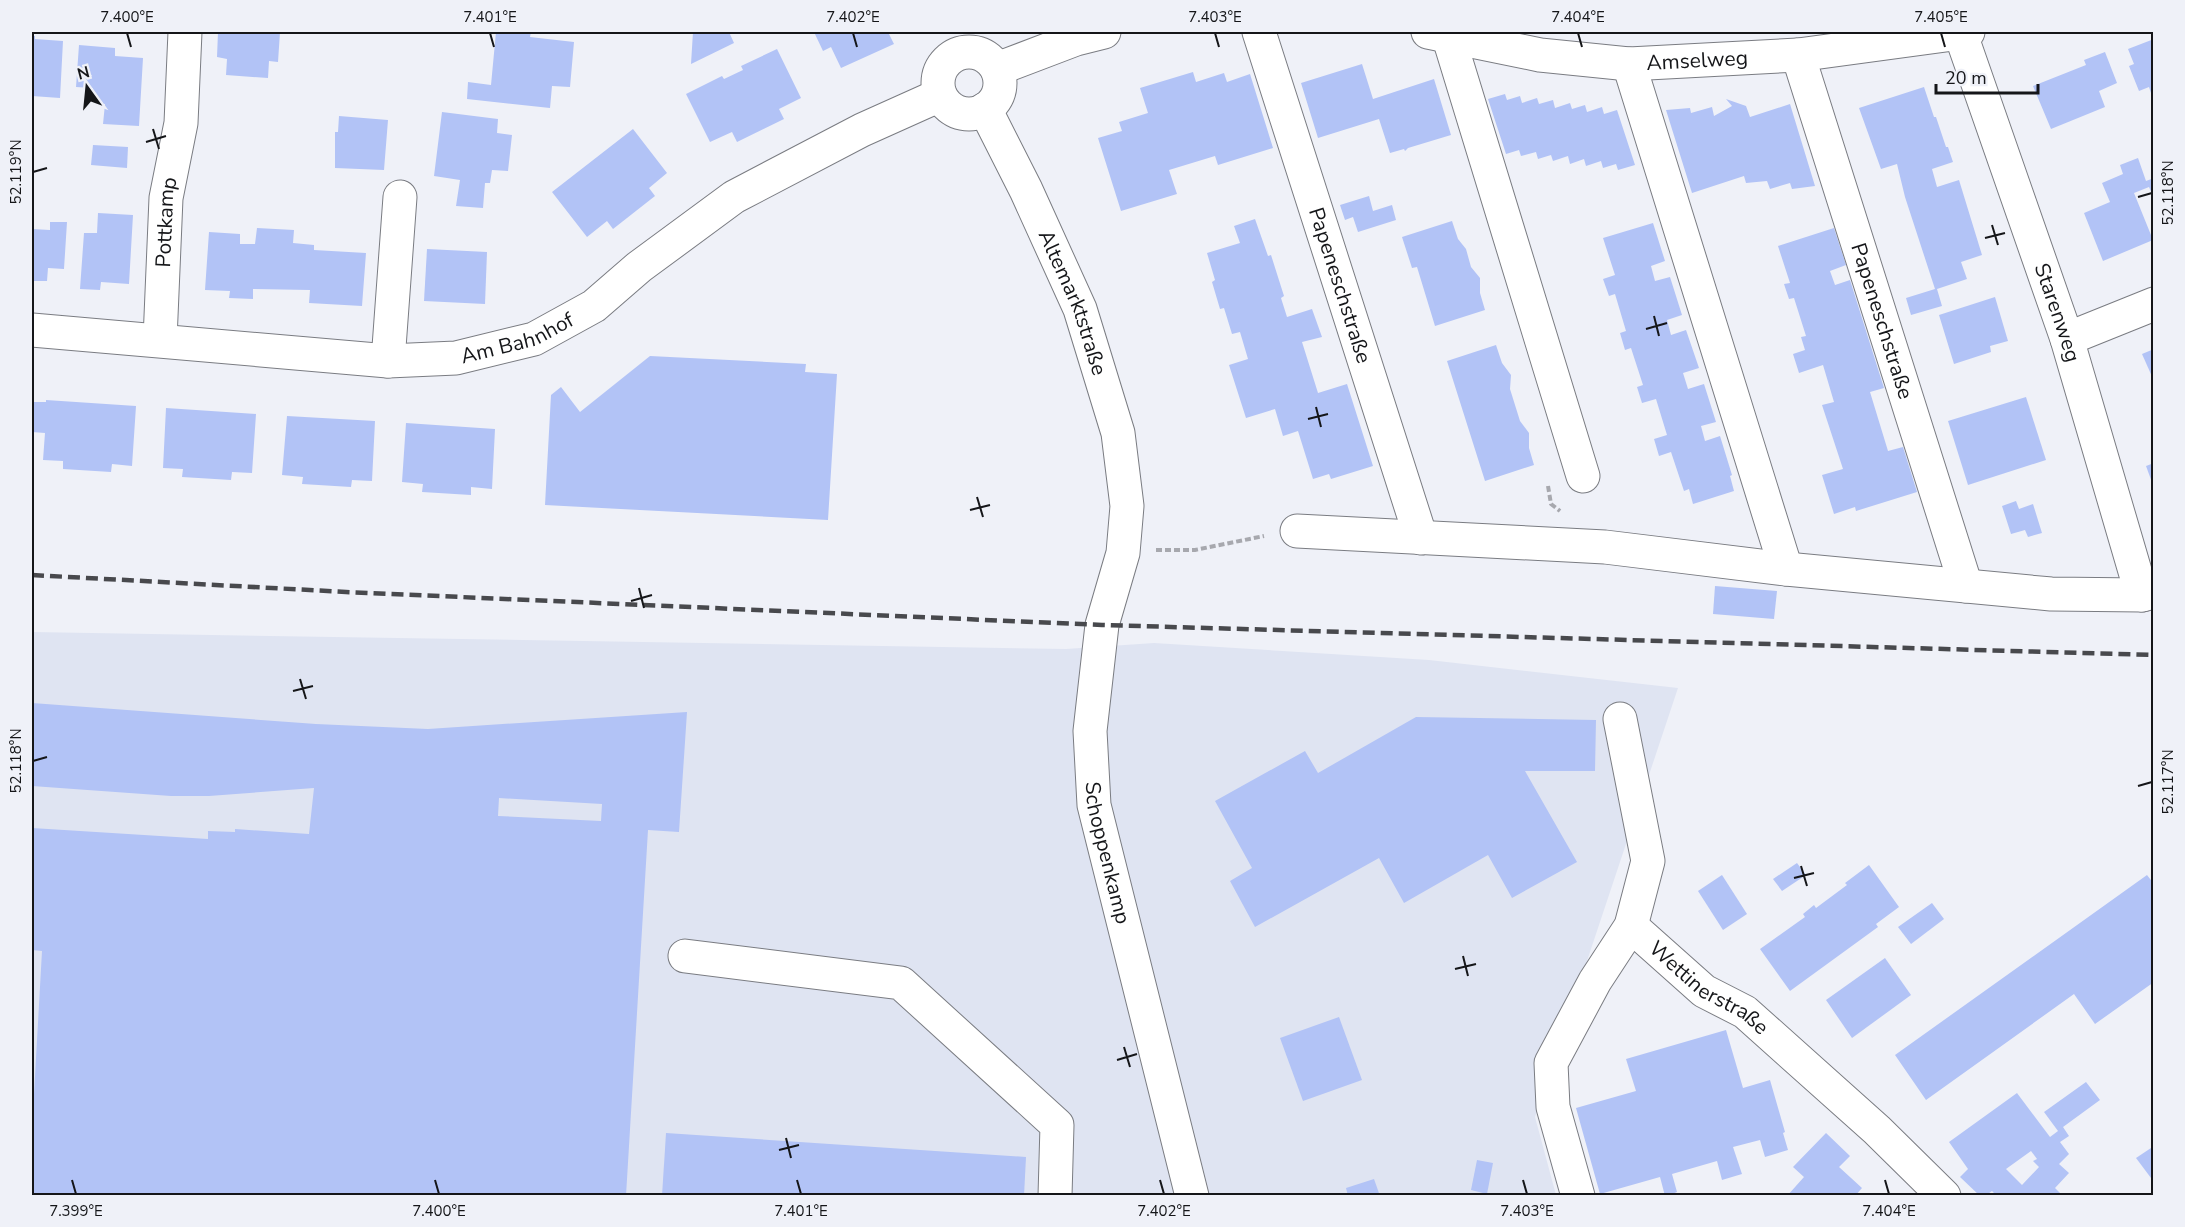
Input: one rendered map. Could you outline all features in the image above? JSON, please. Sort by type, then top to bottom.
[{"type":"street","name":"Pottkamp","points":[[160,340],[166,198],[181,123],[185,32]]},
{"type":"street","points":[[996,69],[1076,39],[1104,32]]},
{"type":"street","name":"Papeneschstraße","points":[[1259,32],[1421,538]]},
{"type":"street","name":"Amselweg","points":[[1438,33],[1540,55],[1629,64],[1798,55],[1963,32]]},
{"type":"street","name":"Starenweg","points":[[1963,32],[2067,339],[2148,593]]},
{"type":"street","points":[[1438,33],[1583,476]]},
{"type":"street","points":[[951,43],[984,55],[994,63],[996,69],[1000,88],[995,100],[986,109],[964,114],[953,109],[940,95],[938,80],[941,68],[948,59],[951,43]]},
{"type":"street","name":"Papeneschstraße","points":[[1798,55],[1966,586]]},
{"type":"street","points":[[1629,64],[1785,569]]},
{"type":"street","name":"Am Bahnhof","points":[[32,330],[388,361],[456,358],[534,339],[594,306],[639,267],[734,197],[862,130],[940,95]]},
{"type":"street","name":"Altemarktstraße","points":[[986,109],[1080,309],[1118,433],[1127,506]]},
{"type":"street","points":[[388,361],[400,197]]},
{"type":"street","points":[[2067,339],[2154,304]]},
{"type":"street","name":"Schoppenkamp","points":[[1127,506],[1123,553],[1102,625],[1090,731],[1094,805],[1192,1196]]},
{"type":"street","points":[[1297,531],[1605,547],[1785,569],[2051,594],[2148,593]]},
{"type":"street","name":"Wettinerstraße","points":[[1620,719],[1648,861],[1631,926],[1704,991],[1745,1012],[1877,1130],[1944,1196]]},
{"type":"street","points":[[1578,1196],[1554,1107],[1551,1063],[1595,981],[1631,926]]},
{"type":"street","points":[[685,956],[901,983],[1057,1125],[1055,1196]]},
{"type":"path","points":[[1123,553],[1195,550],[1297,531]]},
{"type":"shaded area","points":[[32,632],[1066,649],[1154,643],[1429,660],[1678,688],[1535,1117],[1556,1195],[32,1196]]},
{"type":"building","points":[[218,32],[280,32],[278,62],[269,61],[268,78],[226,75],[227,59],[217,57]]},
{"type":"building","points":[[496,32],[531,32],[530,37],[574,42],[570,87],[552,86],[550,108],[467,99],[468,82],[491,85]]},
{"type":"building","points":[[693,32],[729,32],[734,43],[691,64]]},
{"type":"building","points":[[814,32],[888,32],[894,44],[841,68],[831,47],[823,51]]},
{"type":"building","points":[[32,36],[35,36],[35,39],[63,41],[60,98],[32,96]]},
{"type":"building","points":[[2154,39],[2153,99],[2149,87],[2139,91],[2129,66],[2134,64],[2128,49]]},
{"type":"building","points":[[79,45],[115,48],[115,56],[143,58],[139,126],[103,124],[105,104],[92,103],[93,88],[76,87]]},
{"type":"building","points":[[777,49],[801,98],[779,109],[784,119],[737,142],[732,132],[710,142],[686,94],[722,76],[724,79],[743,70],[741,66]]},
{"type":"building","points":[[2105,52],[2117,83],[2099,91],[2105,107],[2051,129],[2033,86],[2086,65],[2084,60]]},
{"type":"building","points":[[1362,64],[1373,99],[1434,79],[1451,135],[1408,148],[1405,151],[1404,149],[1390,153],[1379,119],[1318,138],[1301,83]]},
{"type":"building","points":[[1193,72],[1196,82],[1224,73],[1227,82],[1250,74],[1273,148],[1218,165],[1215,156],[1169,170],[1177,194],[1121,211],[1098,138],[1122,131],[1119,122],[1148,113],[1140,88]]},
{"type":"building","points":[[1924,87],[1953,162],[1932,169],[1937,187],[1959,180],[1982,255],[1961,262],[1967,279],[1937,289],[1942,306],[1911,315],[1906,298],[1935,289],[1905,197],[1897,164],[1881,169],[1859,108]]},
{"type":"building","points":[[1505,94],[1507,100],[1520,96],[1522,103],[1537,98],[1539,104],[1553,100],[1555,108],[1570,103],[1572,109],[1585,105],[1587,112],[1602,107],[1604,114],[1617,110],[1635,165],[1618,170],[1616,164],[1603,168],[1601,161],[1586,166],[1584,159],[1570,164],[1568,156],[1553,161],[1551,155],[1538,159],[1536,152],[1521,156],[1519,150],[1506,154],[1488,99]]},
{"type":"building","points":[[1726,99],[1746,106],[1750,117],[1790,104],[1815,186],[1792,189],[1790,183],[1770,189],[1767,181],[1746,183],[1744,176],[1692,193],[1666,110],[1690,108],[1691,113],[1712,107],[1714,116],[1732,106]]},
{"type":"building","points":[[442,112],[498,119],[497,133],[512,135],[508,171],[492,170],[490,183],[485,183],[483,208],[456,206],[460,180],[434,176]]},
{"type":"building","points":[[339,116],[388,120],[384,170],[335,168],[335,132],[338,132]]},
{"type":"building","points":[[633,129],[667,173],[649,188],[655,196],[613,229],[607,221],[587,237],[552,192]]},
{"type":"building","points":[[93,145],[128,147],[127,168],[91,165]]},
{"type":"building","points":[[2138,158],[2146,181],[2154,178],[2154,198],[2149,187],[2134,193],[2153,240],[2103,261],[2084,213],[2110,202],[2102,183],[2123,174],[2120,165]]},
{"type":"building","points":[[1369,196],[1373,211],[1392,205],[1396,220],[1358,232],[1353,217],[1345,220],[1340,205]]},
{"type":"building","points":[[98,213],[133,215],[129,284],[101,282],[100,290],[80,289],[84,233],[97,233]]},
{"type":"building","points":[[1255,219],[1268,256],[1271,255],[1284,296],[1281,298],[1287,317],[1312,309],[1322,337],[1302,342],[1318,393],[1347,384],[1373,466],[1331,479],[1329,474],[1313,479],[1298,431],[1283,436],[1275,409],[1246,418],[1229,365],[1248,359],[1240,332],[1232,334],[1224,308],[1220,309],[1207,253],[1240,243],[1234,226]]},
{"type":"building","points":[[1452,221],[1458,239],[1466,249],[1471,267],[1480,278],[1480,293],[1485,310],[1435,326],[1417,267],[1412,268],[1402,237]]},
{"type":"building","points":[[50,222],[67,222],[64,269],[48,268],[47,281],[32,281],[32,229],[50,230]]},
{"type":"building","points":[[1653,223],[1665,261],[1651,266],[1655,281],[1670,277],[1682,315],[1667,320],[1671,335],[1686,330],[1699,368],[1683,373],[1688,389],[1704,384],[1716,422],[1701,426],[1705,441],[1720,436],[1732,475],[1730,476],[1734,491],[1693,504],[1689,489],[1684,491],[1671,452],[1659,456],[1654,439],[1667,435],[1656,399],[1642,403],[1637,387],[1643,385],[1631,348],[1625,350],[1620,333],[1626,331],[1615,294],[1609,296],[1603,279],[1615,275],[1603,238]]},
{"type":"building","points":[[257,228],[294,230],[293,243],[314,245],[314,250],[366,253],[362,306],[309,303],[310,290],[253,289],[253,299],[229,298],[230,291],[205,290],[209,232],[240,234],[240,244],[255,244]]},
{"type":"building","points":[[1834,228],[1846,265],[1830,271],[1835,285],[1850,280],[1884,388],[1870,392],[1888,451],[1903,447],[1917,492],[1856,511],[1855,507],[1834,514],[1822,475],[1843,469],[1822,405],[1834,402],[1823,365],[1799,373],[1793,354],[1805,350],[1801,337],[1806,336],[1794,298],[1789,299],[1784,284],[1790,283],[1778,246]]},
{"type":"building","points":[[427,249],[487,252],[485,304],[424,301]]},
{"type":"building","points":[[1995,297],[2008,341],[1990,346],[1991,352],[1954,364],[1939,315]]},
{"type":"building","points":[[1496,345],[1502,363],[1511,375],[1510,389],[1520,421],[1529,433],[1529,448],[1534,465],[1485,481],[1447,361]]},
{"type":"building","points":[[2154,349],[2154,381],[2142,354]]},
{"type":"building","points":[[650,356],[806,364],[805,372],[837,374],[828,520],[545,505],[551,395],[561,387],[580,412]]},
{"type":"building","points":[[2026,397],[2046,460],[1968,485],[1948,421]]},
{"type":"building","points":[[46,400],[136,406],[132,466],[112,464],[111,472],[63,469],[63,461],[43,460],[45,433],[32,432],[32,402],[46,402]]},
{"type":"building","points":[[166,408],[256,414],[252,473],[232,472],[231,480],[182,477],[183,469],[163,468]]},
{"type":"building","points":[[287,416],[375,421],[372,481],[352,480],[351,487],[302,484],[303,477],[282,475]]},
{"type":"building","points":[[406,423],[495,429],[492,489],[471,487],[471,495],[422,492],[423,484],[402,482]]},
{"type":"building","points":[[2154,463],[2154,485],[2153,485],[2146,466]]},
{"type":"building","points":[[2016,501],[2019,509],[2033,504],[2042,533],[2028,537],[2025,530],[2011,534],[2002,506]]},
{"type":"building","points":[[1715,586],[1777,591],[1774,619],[1713,614]]},
{"type":"building","points":[[32,703],[316,724],[428,729],[687,712],[679,832],[648,830],[626,1196],[32,1196],[32,1130],[42,951],[32,950],[32,828],[208,839],[208,831],[235,832],[235,829],[309,834],[314,788],[209,796],[171,796],[32,786]],"holes":[[[499,798],[602,804],[601,821],[498,816]]]},
{"type":"building","points":[[1416,717],[1596,720],[1595,771],[1525,771],[1577,862],[1512,898],[1488,855],[1404,903],[1379,858],[1255,927],[1230,881],[1252,868],[1215,801],[1305,751],[1318,773]]},
{"type":"building","points":[[1797,863],[1806,875],[1782,891],[1773,879]]},
{"type":"building","points":[[1869,865],[1899,907],[1876,924],[1878,927],[1790,991],[1760,949],[1805,917],[1803,914],[1814,905],[1816,908],[1847,885],[1845,883]]},
{"type":"building","points":[[1722,875],[1747,914],[1723,930],[1698,891]]},
{"type":"building","points":[[2147,875],[2154,884],[2154,982],[2095,1024],[2074,994],[1926,1100],[1895,1055]]},
{"type":"building","points":[[1932,903],[1944,919],[1911,944],[1898,927]]},
{"type":"building","points":[[1885,958],[1911,995],[1852,1038],[1826,1000]]},
{"type":"building","points":[[1339,1017],[1362,1080],[1303,1101],[1280,1038]]},
{"type":"building","points":[[1726,1030],[1743,1088],[1770,1080],[1788,1150],[1765,1157],[1760,1140],[1733,1147],[1742,1174],[1722,1180],[1717,1161],[1672,1174],[1677,1192],[1667,1196],[1665,1196],[1660,1177],[1600,1194],[1576,1108],[1636,1091],[1626,1059]]},
{"type":"building","points":[[2086,1082],[2100,1100],[2063,1127],[2069,1136],[2060,1142],[2069,1154],[2059,1164],[2069,1173],[2055,1188],[2063,1196],[1997,1196],[1992,1191],[1985,1196],[1980,1196],[1960,1177],[1968,1169],[1949,1142],[2017,1093],[2050,1137],[2058,1131],[2044,1112]],"holes":[[[2031,1151],[2037,1159],[2033,1161],[2039,1167],[2022,1185],[2006,1169]]]},
{"type":"building","points":[[666,1133],[1026,1157],[1024,1196],[662,1196]]},
{"type":"building","points":[[1826,1133],[1850,1156],[1839,1167],[1862,1188],[1855,1196],[1787,1196],[1804,1177],[1793,1167]]},
{"type":"building","points":[[2154,1146],[2154,1182],[2136,1158]]},
{"type":"building","points":[[1477,1160],[1493,1163],[1487,1194],[1471,1190]]},
{"type":"building","points":[[1374,1179],[1380,1196],[1348,1196],[1346,1188]]},
{"type":"railway","points":[[32,575],[346,592],[1102,625],[2154,655]]}]
